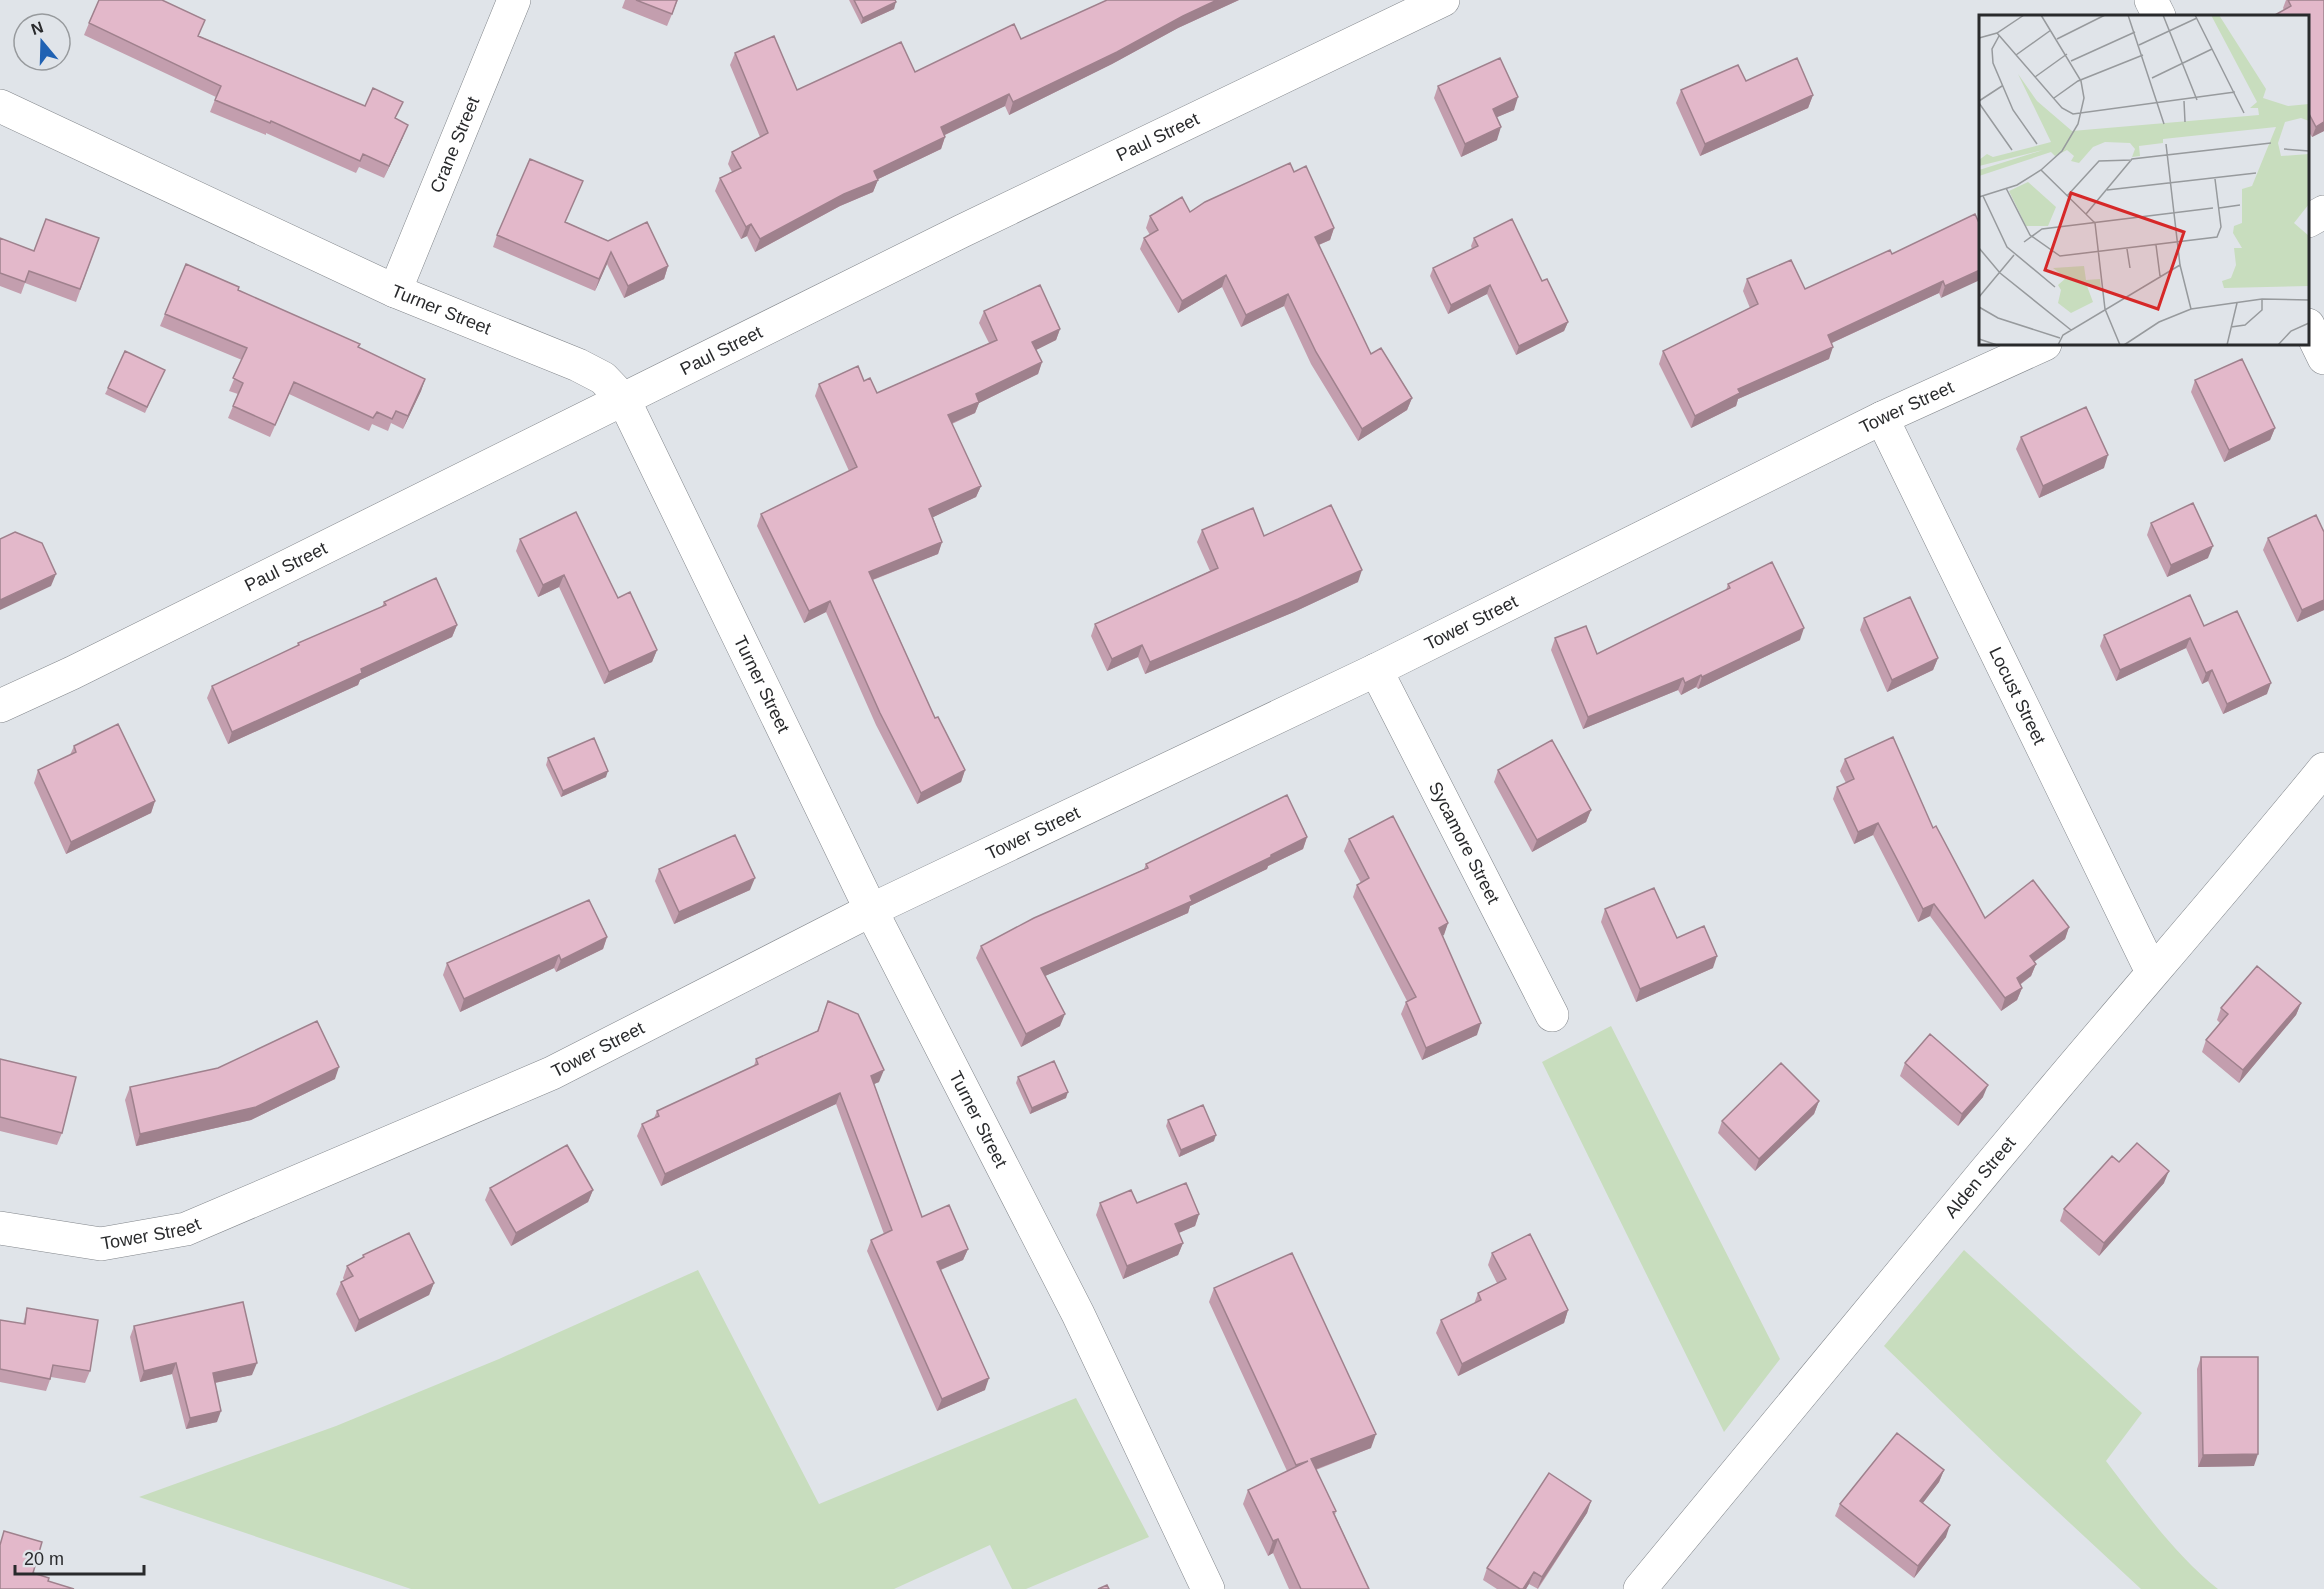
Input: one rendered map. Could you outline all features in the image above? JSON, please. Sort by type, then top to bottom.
[{"type":"street","name":"Crane Street","points":[[395,291],[514,0]]},
{"type":"street","name":"Paul Street","points":[[0,706],[72,673],[973,226],[1443,0]]},
{"type":"street","points":[[2151,0],[2158,15]]},
{"type":"street","name":"Turner Street","points":[[0,106],[395,291],[578,365],[603,378],[624,400],[871,910],[1078,1314],[1208,1589]]},
{"type":"street","points":[[2309,220],[2324,212]]},
{"type":"street","points":[[2309,329],[2324,358]]},
{"type":"street","name":"Tower Street","points":[[0,1228],[101,1244],[186,1230],[552,1073],[871,910],[1376,670],[1882,418],[2043,345]]},
{"type":"street","name":"Locust Street","points":[[1882,418],[2152,972]]},
{"type":"street","name":"Sycamore Street","points":[[1376,670],[1552,1015]]},
{"type":"street","name":"Alden Street","points":[[1640,1589],[1887,1288],[2324,769]]},
{"type":"green space","points":[[1611,1026],[1780,1359],[1724,1432],[1542,1062]]},
{"type":"green space","points":[[1964,1250],[2142,1413],[2106,1461],[2172,1545],[2218,1589],[2141,1589],[1884,1346]]},
{"type":"green space","points":[[698,1270],[819,1504],[1076,1398],[1149,1537],[1026,1589],[1012,1589],[990,1545],[894,1589],[411,1589],[139,1497],[336,1426],[499,1359]]},
{"type":"building","points":[[99,0],[162,0],[205,20],[198,36],[365,106],[373,88],[403,102],[395,118],[408,125],[389,166],[363,154],[360,161],[271,121],[270,123],[215,100],[221,86],[89,23]]},
{"type":"building","points":[[636,0],[677,0],[672,14]]},
{"type":"building","points":[[854,0],[895,0],[896,2],[863,18]]},
{"type":"building","points":[[1107,0],[1217,0],[1013,102],[1009,94],[941,127],[945,137],[874,171],[878,180],[844,194],[760,239],[751,224],[746,227],[720,178],[741,168],[732,152],[768,133],[735,53],[774,36],[797,90],[901,42],[915,72],[1014,24],[1021,39]]},
{"type":"building","points":[[2288,0],[2324,0],[2324,122],[2316,127],[2309,114],[2309,15],[2275,15],[2291,6]]},
{"type":"building","points":[[1500,58],[1518,97],[1493,109],[1501,127],[1465,144],[1438,86]]},
{"type":"building","points":[[1797,58],[1813,95],[1705,144],[1681,90],[1738,65],[1746,81]]},
{"type":"building","points":[[530,159],[583,181],[565,222],[608,241],[647,222],[668,266],[628,286],[611,252],[599,279],[497,235]]},
{"type":"building","points":[[1290,163],[1294,172],[1306,166],[1334,228],[1315,237],[1371,354],[1381,348],[1412,398],[1362,429],[1316,352],[1288,294],[1246,315],[1226,275],[1182,301],[1144,238],[1158,230],[1150,216],[1182,197],[1190,212],[1205,202]]},
{"type":"building","points":[[1975,214],[1979,223],[1979,270],[1945,286],[1943,281],[1828,335],[1833,347],[1738,389],[1740,393],[1695,416],[1663,351],[1758,304],[1747,279],[1791,260],[1805,289],[1890,250],[1892,254]]},
{"type":"building","points":[[46,219],[99,238],[80,289],[29,271],[25,282],[0,273],[0,238],[34,251]]},
{"type":"building","points":[[1512,219],[1542,281],[1547,279],[1568,322],[1519,346],[1490,285],[1451,305],[1433,268],[1478,246],[1474,238]]},
{"type":"building","points":[[186,264],[239,287],[238,290],[360,344],[358,347],[425,379],[408,416],[396,411],[392,419],[377,412],[373,418],[294,382],[275,425],[233,406],[243,383],[233,378],[247,348],[165,314]]},
{"type":"building","points":[[1040,285],[1060,329],[1032,342],[1042,362],[976,394],[979,402],[948,415],[981,486],[929,509],[942,542],[869,572],[935,718],[938,717],[965,770],[921,793],[880,713],[830,601],[809,611],[761,514],[857,467],[819,384],[858,366],[864,381],[870,378],[877,393],[997,340],[984,311]]},
{"type":"building","points":[[125,351],[165,370],[147,407],[108,388]]},
{"type":"building","points":[[2242,359],[2275,428],[2229,450],[2195,380]]},
{"type":"building","points":[[2086,407],[2108,455],[2043,486],[2021,437]]},
{"type":"building","points":[[2193,503],[2213,546],[2171,565],[2151,523]]},
{"type":"building","points":[[1331,505],[1362,570],[1150,662],[1142,645],[1112,659],[1095,624],[1218,568],[1202,530],[1253,508],[1264,536]]},
{"type":"building","points":[[576,512],[618,598],[630,592],[657,650],[609,672],[564,575],[543,585],[520,539]]},
{"type":"building","points":[[2316,515],[2324,532],[2324,600],[2302,610],[2268,538]]},
{"type":"building","points":[[15,532],[42,543],[56,574],[0,600],[0,539]]},
{"type":"building","points":[[1772,562],[1804,628],[1702,677],[1701,675],[1685,683],[1683,678],[1588,717],[1555,638],[1586,626],[1597,654],[1730,588],[1728,584]]},
{"type":"building","points":[[436,578],[457,625],[361,669],[362,673],[232,732],[212,686],[299,645],[298,643],[386,605],[384,602]]},
{"type":"building","points":[[2190,595],[2204,626],[2237,611],[2271,683],[2227,704],[2212,670],[2206,673],[2190,638],[2120,670],[2104,635]]},
{"type":"building","points":[[1910,597],[1938,658],[1892,680],[1864,618]]},
{"type":"building","points":[[118,724],[155,801],[71,842],[38,770],[76,752],[74,746]]},
{"type":"building","points":[[1893,737],[1933,828],[1936,826],[1985,918],[2033,880],[2069,927],[2030,956],[2036,964],[2017,978],[2022,988],[2005,998],[1934,904],[1923,909],[1878,823],[1858,832],[1837,787],[1854,779],[1845,759]]},
{"type":"building","points":[[594,738],[608,771],[563,791],[548,758]]},
{"type":"building","points":[[1552,740],[1591,810],[1537,840],[1498,770]]},
{"type":"building","points":[[1287,795],[1307,837],[1190,896],[1192,901],[1041,968],[1065,1014],[1026,1034],[981,946],[1034,918],[1148,868],[1146,864]]},
{"type":"building","points":[[1393,816],[1448,923],[1439,928],[1481,1023],[1426,1048],[1406,1002],[1416,997],[1357,885],[1369,878],[1349,839]]},
{"type":"building","points":[[735,835],[755,878],[679,912],[659,869]]},
{"type":"building","points":[[1654,888],[1677,938],[1704,926],[1717,956],[1640,989],[1605,909]]},
{"type":"building","points":[[589,900],[607,937],[561,960],[559,955],[464,999],[447,963]]},
{"type":"building","points":[[2257,966],[2301,1003],[2243,1070],[2206,1040],[2228,1014],[2221,1008]]},
{"type":"building","points":[[828,1001],[858,1014],[884,1070],[871,1076],[922,1217],[949,1205],[968,1249],[937,1262],[989,1378],[942,1399],[871,1240],[892,1230],[840,1093],[665,1174],[642,1124],[659,1116],[657,1111],[758,1064],[756,1059],[818,1031]]},
{"type":"building","points":[[317,1021],[339,1067],[256,1107],[140,1134],[130,1087],[218,1068]]},
{"type":"building","points":[[1930,1034],[1988,1085],[1962,1114],[1905,1063]]},
{"type":"building","points":[[0,1059],[76,1077],[62,1133],[0,1117]]},
{"type":"building","points":[[1054,1061],[1068,1092],[1032,1108],[1018,1077]]},
{"type":"building","points":[[1781,1063],[1819,1101],[1759,1159],[1722,1121]]},
{"type":"building","points":[[1203,1105],[1216,1135],[1181,1150],[1168,1120]]},
{"type":"building","points":[[2137,1143],[2169,1171],[2104,1243],[2064,1209],[2112,1156],[2119,1162]]},
{"type":"building","points":[[567,1145],[593,1190],[516,1233],[490,1188]]},
{"type":"building","points":[[1186,1183],[1199,1214],[1175,1224],[1183,1243],[1127,1266],[1100,1203],[1131,1190],[1137,1203]]},
{"type":"building","points":[[409,1233],[434,1283],[359,1320],[341,1282],[353,1276],[347,1266],[364,1257],[363,1255]]},
{"type":"building","points":[[1530,1234],[1568,1310],[1462,1364],[1441,1320],[1481,1300],[1478,1293],[1506,1279],[1492,1253]]},
{"type":"building","points":[[1292,1253],[1376,1434],[1311,1459],[1369,1589],[1301,1589],[1278,1539],[1273,1541],[1248,1490],[1308,1461],[1296,1465],[1214,1288]]},
{"type":"building","points":[[243,1302],[257,1363],[213,1373],[221,1411],[190,1418],[176,1363],[144,1371],[134,1326]]},
{"type":"building","points":[[27,1308],[98,1320],[90,1371],[53,1365],[50,1379],[0,1369],[0,1320],[25,1324]]},
{"type":"building","points":[[2201,1357],[2258,1357],[2258,1454],[2203,1455]]},
{"type":"building","points":[[1897,1433],[1944,1470],[1920,1501],[1950,1525],[1918,1566],[1840,1504]]},
{"type":"building","points":[[1549,1473],[1591,1501],[1542,1577],[1534,1572],[1523,1589],[1520,1589],[1487,1568]]},
{"type":"building","points":[[4,1531],[42,1542],[33,1573],[49,1578],[48,1581],[74,1589],[0,1589],[0,1545]]}]
